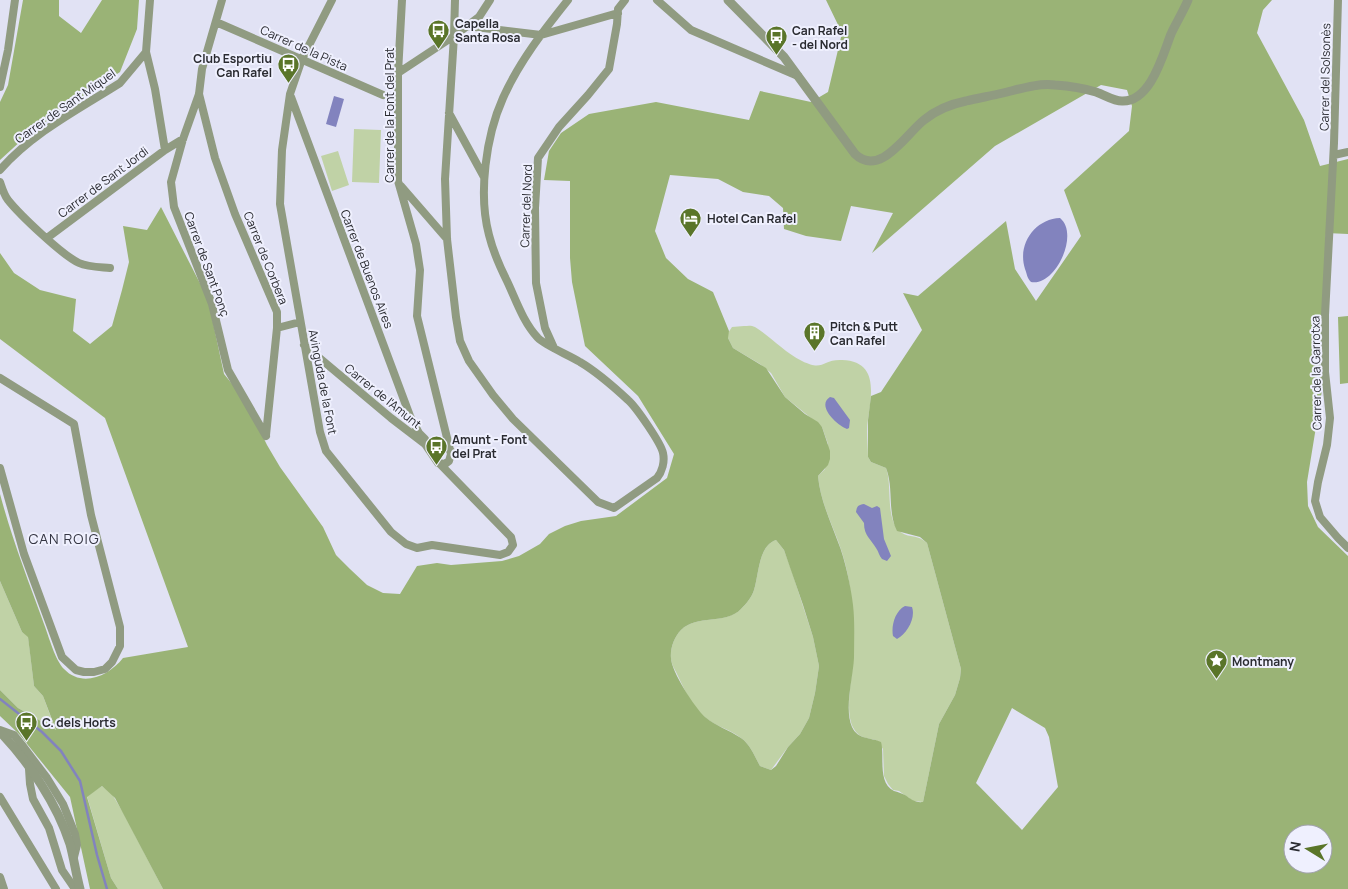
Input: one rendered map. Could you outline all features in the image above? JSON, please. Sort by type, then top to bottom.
[{"type":"street","points":[[0,87],[8,50],[15,0]]},
{"type":"street","points":[[146,52],[150,0]]},
{"type":"street","points":[[199,94],[202,69],[222,0]]},
{"type":"street","name":"Avinguda de la Font","points":[[332,0],[302,60],[290,94],[282,150],[280,204],[320,432],[326,450],[391,532],[406,544],[418,548],[432,545],[500,555],[508,552],[513,545],[511,536],[436,461],[435,448]]},
{"type":"street","name":"Carrer de la Font del Prat","points":[[402,0],[398,74],[399,183],[416,244],[420,270],[417,316],[451,455]]},
{"type":"street","points":[[455,0],[445,179],[447,239],[460,340],[469,361],[493,396],[520,426],[598,502],[614,508],[660,474],[664,463],[663,452],[630,401],[581,362],[538,339],[524,318],[504,274],[489,234],[485,202],[484,176],[494,121],[503,98],[510,83],[541,35],[568,0]]},
{"type":"street","points":[[398,74],[479,17],[490,0]]},
{"type":"street","name":"Carrer del Nord","points":[[554,348],[545,328],[536,283],[538,158],[559,127],[609,69],[618,9],[625,0]]},
{"type":"street","points":[[657,0],[691,30],[798,76]]},
{"type":"street","points":[[731,1],[767,38],[798,76],[848,145],[860,159],[866,162],[879,161],[887,156],[925,120],[940,110],[965,101],[1027,87],[1054,84],[1083,89],[1122,101],[1139,94],[1155,73],[1188,0]]},
{"type":"street","name":"Carrer del Solsonès","points":[[1334,155],[1338,0]]},
{"type":"street","points":[[467,26],[541,35],[618,13]]},
{"type":"street","name":"Carrer de la Pista","points":[[216,22],[382,95]]},
{"type":"street","name":"Carrer de Sant Jordi","points":[[47,238],[165,150],[155,89],[146,52]]},
{"type":"street","name":"Carrer de Sant Miquel","points":[[0,170],[42,133],[120,83],[146,52]]},
{"type":"street","name":"Carrer de Sant Ponç","points":[[199,94],[183,139],[172,182],[174,207],[212,304],[228,370],[266,436]]},
{"type":"street","name":"Carrer de Corbera","points":[[199,94],[215,158],[277,312],[266,436]]},
{"type":"street","name":"Carrer de Buenos Aires","points":[[290,94],[410,416],[419,434],[435,448]]},
{"type":"street","points":[[449,113],[484,176]]},
{"type":"street","points":[[165,150],[183,139]]},
{"type":"street","points":[[1334,155],[1348,152]]},
{"type":"street","name":"Carrer de la Garrotxa","points":[[1334,155],[1328,240],[1324,361],[1330,418],[1328,445],[1318,482],[1316,501],[1320,517],[1348,548]]},
{"type":"street","points":[[0,182],[7,199],[65,254],[79,262],[110,268]]},
{"type":"street","points":[[399,183],[447,239]]},
{"type":"street","points":[[277,328],[300,322]]},
{"type":"street","name":"Carrer de l'Amunt","points":[[304,345],[391,418],[435,448]]},
{"type":"street","points":[[0,378],[74,424],[91,515],[120,627],[120,646],[112,662],[105,669],[94,672],[76,670],[62,657],[24,554],[0,468]]},
{"type":"street","points":[[446,434],[435,448],[451,455]]},
{"type":"street","points":[[451,455],[453,476]]},
{"type":"street","points":[[440,464],[445,464],[451,455]]},
{"type":"street","points":[[0,731],[14,736],[51,784],[73,825],[77,845],[74,857]]},
{"type":"street","points":[[0,731],[45,792],[62,824],[74,857],[80,889]]},
{"type":"street","points":[[29,769],[33,799],[49,828],[62,870],[75,889]]},
{"type":"street","points":[[0,797],[56,889]]},
{"type":"street","points":[[0,877],[4,889]]},
{"type":"green space","points":[[23,0],[59,0],[59,16],[81,33],[102,0],[139,0],[137,29],[120,72],[56,114],[23,139],[0,160],[0,102],[8,85]]},
{"type":"green space","points":[[826,0],[1272,0],[1263,10],[1257,33],[1304,120],[1320,166],[1348,159],[1348,234],[1326,233],[1320,362],[1323,384],[1307,482],[1308,506],[1318,527],[1348,556],[1348,889],[163,889],[115,798],[102,786],[87,797],[111,878],[118,889],[90,889],[70,797],[19,734],[0,716],[0,690],[18,708],[56,730],[43,696],[34,686],[28,637],[22,632],[0,581],[0,494],[52,648],[61,665],[71,675],[87,679],[110,670],[123,658],[188,647],[105,418],[0,339],[0,253],[14,273],[40,290],[76,299],[73,331],[90,344],[112,326],[129,262],[123,226],[147,230],[161,207],[208,299],[224,374],[245,400],[280,467],[323,527],[336,555],[367,585],[383,593],[400,594],[417,566],[437,563],[451,565],[502,561],[519,556],[540,544],[549,534],[565,526],[581,521],[616,516],[667,478],[674,454],[638,396],[585,346],[572,282],[570,258],[570,181],[544,180],[549,151],[561,133],[589,114],[656,102],[749,120],[760,91],[811,102],[828,92],[842,33]],"holes":[[[1101,85],[1127,90],[1132,106],[1129,131],[1064,190],[1081,236],[1036,301],[1015,269],[1006,221],[918,296],[903,293],[922,330],[881,392],[871,396],[868,420],[868,457],[871,462],[886,468],[890,483],[892,516],[897,531],[920,537],[927,543],[961,669],[955,695],[939,724],[923,802],[918,802],[889,787],[883,776],[881,742],[858,734],[852,727],[850,720],[849,703],[854,658],[854,611],[841,549],[819,485],[818,476],[828,465],[830,459],[830,451],[822,427],[785,397],[766,368],[733,348],[728,338],[729,331],[713,292],[688,279],[666,258],[655,231],[670,175],[718,179],[743,192],[769,196],[783,208],[784,229],[806,236],[841,241],[851,206],[893,213],[872,253],[995,146]],[[776,540],[784,550],[803,605],[813,637],[819,666],[809,718],[800,734],[771,770],[760,766],[744,741],[705,717],[679,680],[672,664],[671,651],[676,636],[688,625],[695,622],[728,617],[735,614],[745,605],[753,593],[762,555],[770,543]],[[1012,708],[1045,728],[1049,737],[1058,787],[1022,830],[976,783]]]},
{"type":"green space","points":[[354,129],[381,130],[379,183],[352,182]]},
{"type":"green space","points":[[338,151],[349,185],[332,191],[321,156]]},
{"type":"green space","points":[[1348,316],[1348,383],[1340,384],[1338,317]]},
{"type":"green space","points":[[751,326],[767,335],[802,361],[815,365],[835,360],[854,362],[862,366],[870,380],[871,399],[867,428],[868,457],[871,462],[886,468],[891,512],[896,528],[902,533],[920,538],[927,543],[961,669],[955,695],[939,724],[923,802],[913,801],[899,791],[893,790],[884,776],[883,749],[876,740],[858,734],[851,723],[849,696],[853,650],[850,585],[842,552],[823,501],[818,476],[825,469],[828,444],[822,427],[785,397],[771,373],[733,348],[728,338],[728,333],[732,327]]},
{"type":"green space","points":[[776,540],[784,550],[791,569],[813,637],[819,666],[809,718],[800,734],[771,770],[760,766],[744,741],[701,714],[689,698],[671,662],[671,651],[676,636],[688,625],[695,622],[727,617],[743,607],[753,593],[762,555],[770,543]]},
{"type":"green space","points":[[0,581],[22,632],[28,636],[34,686],[43,696],[56,731],[18,708],[0,690]]},
{"type":"green space","points":[[102,786],[112,794],[124,814],[163,889],[118,889],[111,878],[87,796]]},
{"type":"water","points":[[334,96],[344,99],[336,127],[326,124]]},
{"type":"water","points":[[1060,218],[1065,226],[1067,235],[1066,247],[1062,258],[1048,276],[1040,281],[1031,282],[1027,276],[1023,260],[1026,242],[1030,234],[1043,223],[1051,219]]},
{"type":"water","points":[[830,397],[834,398],[850,420],[849,428],[843,427],[830,415],[825,405]]},
{"type":"water","points":[[864,504],[872,508],[877,506],[880,508],[884,539],[891,556],[887,561],[881,558],[866,534],[864,523],[856,512],[858,506]]},
{"type":"water","points":[[905,606],[912,607],[912,621],[901,637],[897,639],[893,636],[893,623],[896,615]]},
{"type":"waterway","points":[[0,699],[42,732],[61,751],[80,781],[107,889]]},
{"type":"place","name":"Capella Santa Rosa","points":[[439,49]]},
{"type":"place","name":"Can Rafel - del Nord","points":[[776,56]]},
{"type":"place","name":"Club Esportiu Can Rafel","points":[[288,84]]},
{"type":"place","name":"Hotel Can Rafel","points":[[691,237]]},
{"type":"place","name":"Pitch & Putt Can Rafel","points":[[814,352]]},
{"type":"place","name":"Amunt - Font del Prat","points":[[436,465]]},
{"type":"place","name":"Montmany","points":[[1216,680]]},
{"type":"place","name":"C. dels Horts","points":[[26,741]]},
{"type":"district","name":"CAN ROIG","points":[[64,538]]}]
